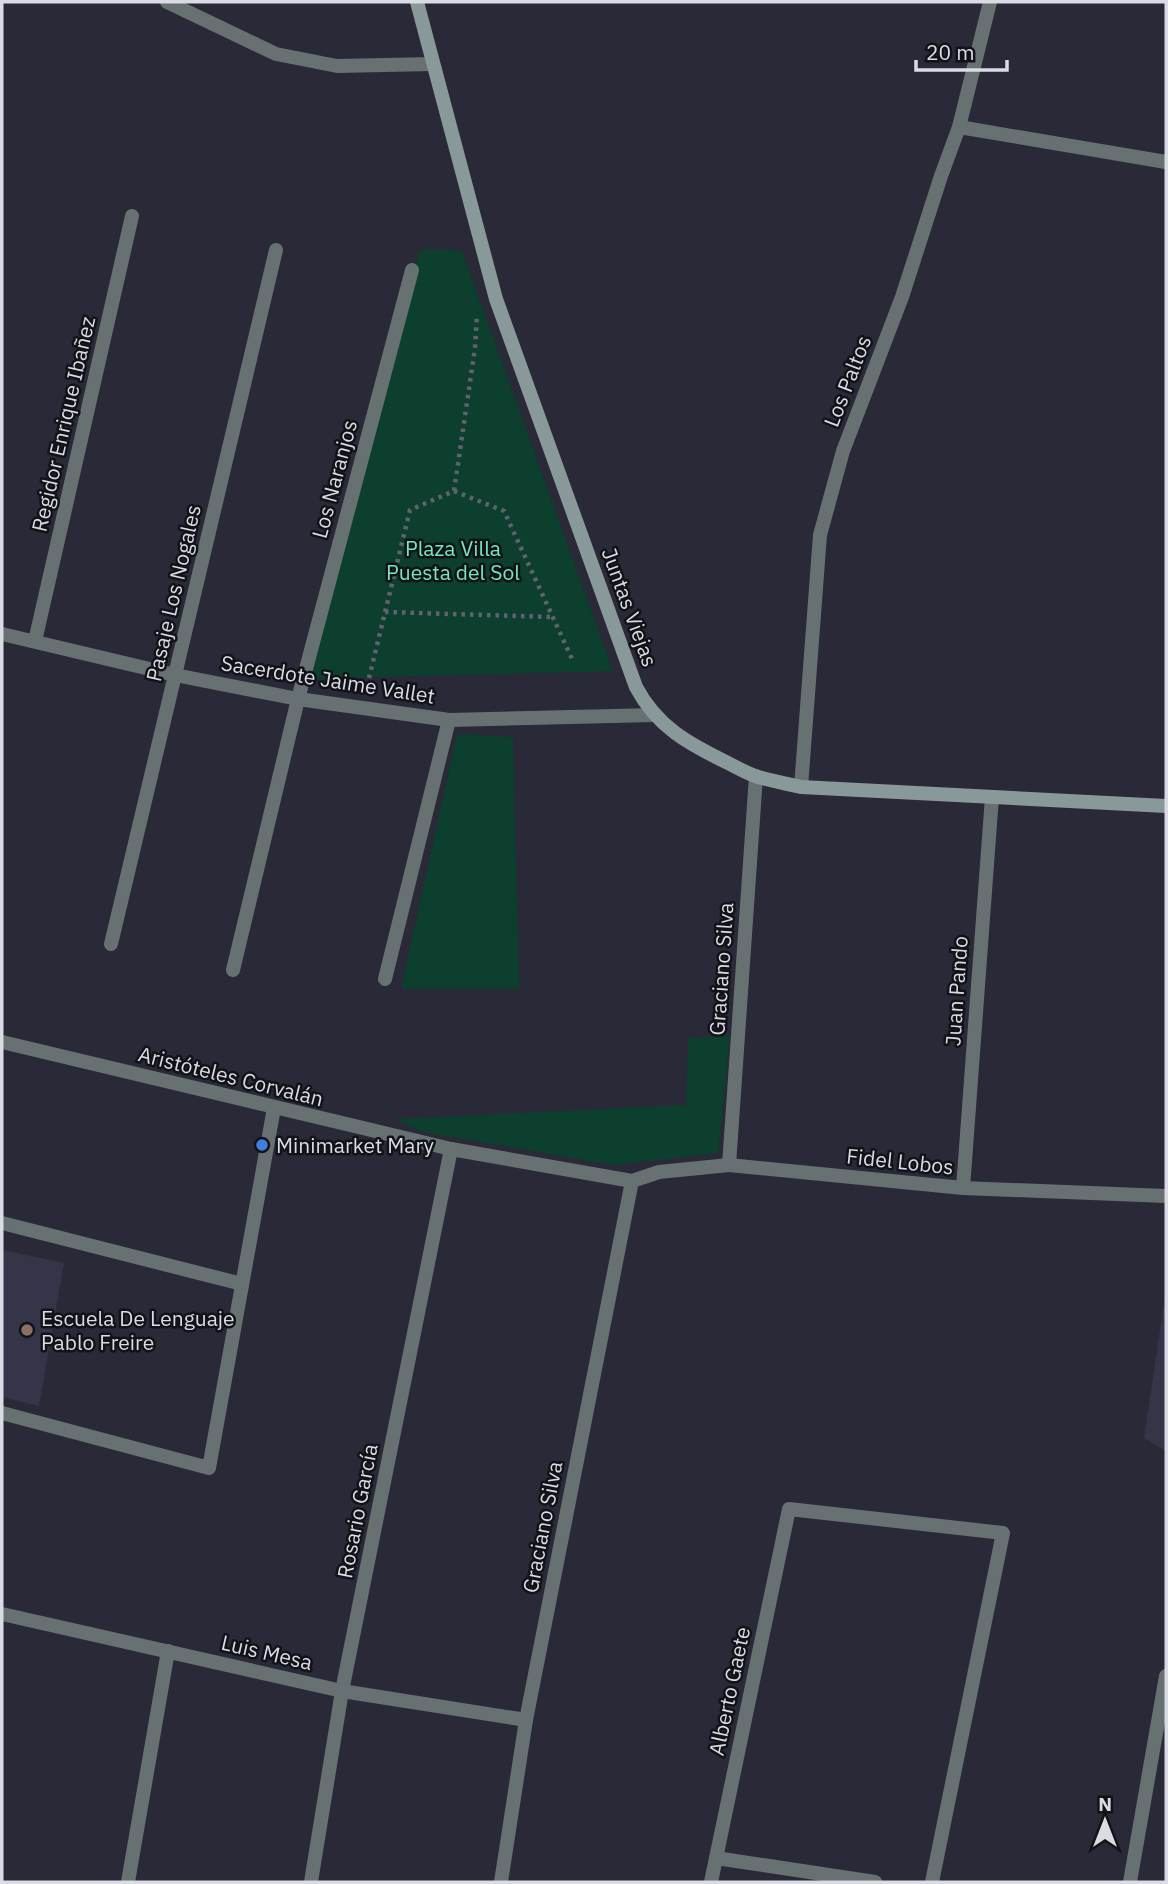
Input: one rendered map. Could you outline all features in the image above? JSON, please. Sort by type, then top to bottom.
[{"type":"street","points":[[167,2],[276,54],[337,66],[433,64]]},
{"type":"street","name":"Juntas Viejas","points":[[417,2],[496,299],[636,687],[653,715],[699,749],[756,776],[801,787],[1166,806]]},
{"type":"street","name":"Los Paltos","points":[[801,787],[820,535],[843,451],[902,297],[958,127],[990,2]]},
{"type":"street","points":[[958,127],[1166,162]]},
{"type":"street","name":"Regidor Enrique Ibañez","points":[[35,641],[132,216]]},
{"type":"street","name":"Pasaje Los Nogales","points":[[111,944],[276,250]]},
{"type":"street","name":"Los Naranjos","points":[[233,970],[298,699],[412,270]]},
{"type":"street","name":"Sacerdote Jaime Vallet","points":[[2,634],[175,675],[298,699],[449,720],[653,715]]},
{"type":"street","points":[[385,979],[449,720]]},
{"type":"street","name":"Graciano Silva","points":[[729,1165],[756,776]]},
{"type":"street","name":"Juan Pando","points":[[963,1188],[992,797]]},
{"type":"street","name":"Aristóteles Corvalán","points":[[2,1042],[451,1149],[632,1181]]},
{"type":"street","points":[[2,1413],[209,1468],[274,1108]]},
{"type":"street","name":"Rosario García","points":[[311,1882],[342,1691],[451,1149]]},
{"type":"street","name":"Fidel Lobos","points":[[632,1181],[659,1172],[729,1165],[963,1188],[1166,1196]]},
{"type":"street","name":"Graciano Silva","points":[[501,1882],[526,1720],[632,1181]]},
{"type":"street","points":[[2,1223],[242,1284]]},
{"type":"street","name":"Alberto Gaete","points":[[711,1882],[789,1509],[1003,1533],[932,1882]]},
{"type":"street","name":"Luis Mesa","points":[[2,1614],[342,1691],[526,1720]]},
{"type":"street","points":[[128,1882],[168,1651]]},
{"type":"street","points":[[1130,1882],[1166,1676]]},
{"type":"street","points":[[716,1858],[876,1882]]},
{"type":"path","points":[[454,491],[475,348],[477,309]]},
{"type":"path","points":[[369,678],[410,510],[454,491],[504,511],[573,661]]},
{"type":"path","points":[[385,612],[552,617]]},
{"type":"shaded area","name":"Escuela De Lenguaje Pablo Freire","points":[[2,1250],[64,1263],[39,1406],[2,1397]]},
{"type":"shaded area","points":[[1166,1296],[1166,1451],[1144,1438]]},
{"type":"green space","name":"Plaza Villa Puesta del Sol","points":[[420,249],[462,251],[613,671],[303,679]]},
{"type":"green space","points":[[457,734],[513,737],[519,989],[401,989]]},
{"type":"green space","points":[[730,1036],[718,1153],[612,1165],[424,1132],[394,1119],[686,1105],[688,1038]]},
{"type":"place","name":"Minimarket Mary","points":[[262,1145]]},
{"type":"place","name":"Escuela De Lenguaje Pablo Freire","points":[[27,1330]]}]
